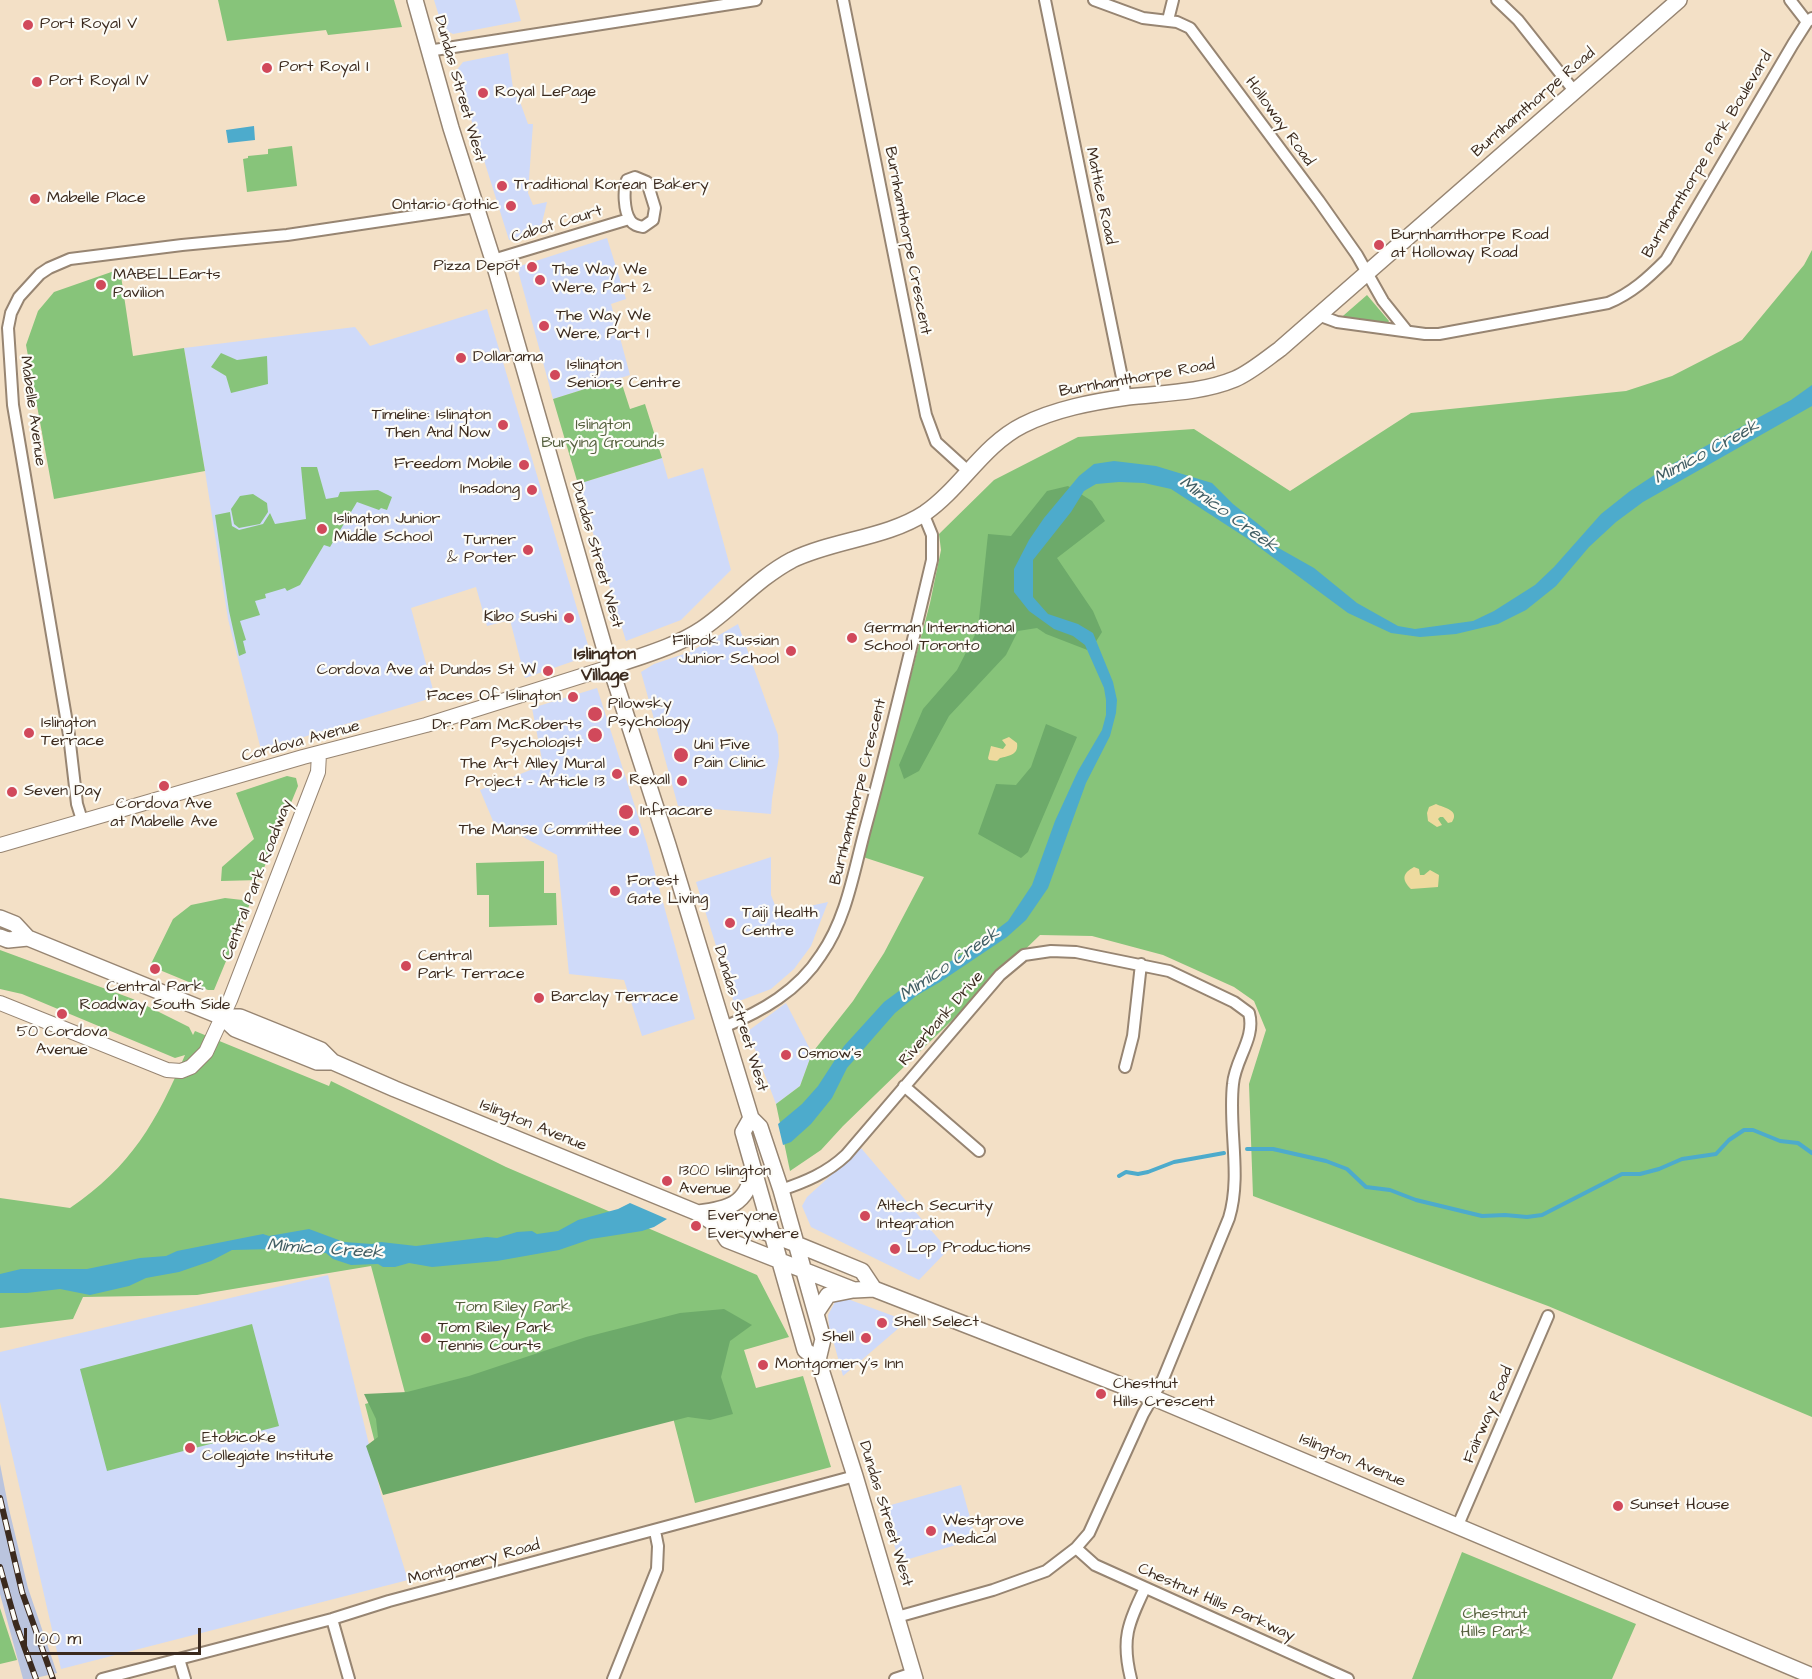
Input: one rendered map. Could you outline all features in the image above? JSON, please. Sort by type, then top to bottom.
[{"type":"main road","name":"Dundas Street West","points":[[415,0],[428,51],[493,260],[610,667],[656,804],[751,1118],[760,1127],[781,1190],[823,1339],[818,1359],[914,1676]]},
{"type":"main road","name":"Burnhamthorpe Road","points":[[610,667],[689,637],[710,623],[767,575],[794,559],[894,527],[923,513],[943,498],[994,446],[1021,426],[1070,408],[1126,398],[1186,392],[1236,379],[1280,349],[1679,0]]},
{"type":"main road","name":"Islington Avenue","points":[[0,918],[15,924],[28,938],[222,1017],[240,1017],[321,1050],[333,1062],[698,1213],[718,1226],[727,1240],[854,1290],[874,1289],[1154,1398],[1812,1676]]},
{"type":"main road","name":"Islington Avenue","points":[[0,936],[8,940],[28,938]]},
{"type":"main road","name":"Dundas Street West","points":[[751,1118],[743,1132],[753,1171],[805,1350],[818,1359]]},
{"type":"main road","points":[[698,1213],[724,1209],[739,1200],[750,1185],[753,1171]]},
{"type":"main road","name":"Islington Avenue","points":[[718,1226],[737,1221],[796,1244],[862,1271],[874,1289]]},
{"type":"main road","points":[[816,1313],[828,1295],[854,1290]]},
{"type":"street","points":[[428,51],[756,0]]},
{"type":"street","name":"Burnhamthorpe Crescent","points":[[843,0],[926,415],[936,442],[969,472]]},
{"type":"street","name":"Mattice Road","points":[[1045,0],[1126,398]]},
{"type":"street","name":"Holloway Road","points":[[1094,0],[1143,18],[1168,20],[1190,28],[1319,201],[1367,272]]},
{"type":"street","points":[[1168,20],[1173,0]]},
{"type":"street","points":[[1497,0],[1518,21],[1575,92]]},
{"type":"street","points":[[1790,0],[1810,20]]},
{"type":"street","name":"Burnhamthorpe Park Boulevard","points":[[1318,315],[1336,322],[1439,334],[1608,303],[1621,297],[1648,279],[1666,260],[1810,20]]},
{"type":"street","name":"Mabelle Avenue","points":[[82,820],[77,804],[69,735],[13,405],[8,328],[11,313],[19,297],[40,274],[70,259],[188,244],[287,235],[475,207]]},
{"type":"street","name":"Cabot Court","points":[[493,260],[629,219]]},
{"type":"street","points":[[1367,272],[1383,301],[1407,331]]},
{"type":"street","name":"Burnhamthorpe Crescent","points":[[724,1027],[746,1018],[781,998],[803,978],[822,955],[843,911],[878,781],[932,560],[932,535],[923,513]]},
{"type":"street","name":"Cordova Avenue","points":[[0,845],[82,820],[426,725],[610,667]]},
{"type":"street","name":"Central Park Roadway","points":[[222,1017],[318,772],[319,754]]},
{"type":"street","name":"Riverbank Drive","points":[[781,1190],[833,1167],[846,1155],[1000,975],[1024,956],[1051,951],[1076,952],[1141,964],[1169,971],[1242,1007],[1249,1012],[1251,1026],[1233,1079],[1231,1100],[1235,1176],[1233,1204],[1154,1398]]},
{"type":"street","points":[[1125,1067],[1132,1036],[1141,964]]},
{"type":"street","points":[[0,1003],[144,1062],[182,1071],[191,1067],[202,1057],[222,1017]]},
{"type":"street","points":[[904,1086],[979,1151]]},
{"type":"street","name":"Fairway Road","points":[[1458,1525],[1548,1316]]},
{"type":"street","points":[[897,1617],[993,1590],[1046,1571],[1076,1548],[1089,1533],[1098,1516],[1143,1414],[1154,1398]]},
{"type":"street","name":"Montgomery Road","points":[[102,1679],[332,1619],[389,1601],[855,1476]]},
{"type":"street","points":[[613,1679],[657,1569],[658,1546],[655,1531]]},
{"type":"street","name":"Chestnut Hills Parkway","points":[[1076,1548],[1095,1564],[1348,1679]]},
{"type":"street","points":[[1131,1679],[1125,1639],[1145,1588]]},
{"type":"street","points":[[332,1619],[349,1679]]},
{"type":"street","points":[[179,1659],[184,1679]]},
{"type":"street","points":[[895,1679],[914,1676]]},
{"type":"shaded area","points":[[434,0],[515,0],[521,21],[453,34],[443,29]]},
{"type":"shaded area","points":[[508,53],[514,95],[519,99],[528,124],[533,124],[528,193],[533,205],[547,202],[542,223],[544,230],[509,240],[456,71],[463,62]]},
{"type":"shaded area","points":[[607,238],[626,299],[611,304],[630,375],[553,399],[517,267]]},
{"type":"shaded area","name":"Islington Junior Middle School","points":[[487,309],[591,655],[525,678],[510,620],[487,626],[476,587],[411,608],[435,697],[261,750],[228,619],[184,348],[355,327],[370,346]]},
{"type":"shaded area","points":[[662,458],[668,479],[703,468],[731,570],[681,620],[626,641],[578,484]]},
{"type":"shaded area","points":[[738,624],[778,735],[779,756],[771,814],[678,806],[641,672],[654,664],[690,652]]},
{"type":"shaded area","points":[[597,688],[647,844],[695,1019],[642,1036],[624,980],[569,974],[557,855],[493,821],[480,790],[543,765],[532,708]]},
{"type":"shaded area","points":[[771,857],[771,895],[778,913],[828,902],[811,946],[794,969],[771,989],[734,1003],[696,882]]},
{"type":"shaded area","points":[[786,1003],[812,1053],[800,1086],[776,1104],[748,1031]]},
{"type":"shaded area","points":[[861,1148],[948,1250],[919,1280],[811,1227],[802,1206],[807,1197]]},
{"type":"shaded area","name":"Etobicoke Collegiate Institute","points":[[328,1275],[381,1494],[408,1580],[61,1669],[0,1402],[0,1352]]},
{"type":"shaded area","points":[[845,1298],[907,1321],[843,1376],[828,1315],[835,1302]]},
{"type":"shaded area","points":[[0,1464],[28,1588],[57,1673],[31,1679],[23,1679],[0,1594]]},
{"type":"shaded area","points":[[961,1485],[976,1539],[899,1562],[884,1507]]},
{"type":"green space","points":[[218,0],[394,0],[402,27],[328,35],[326,30],[227,41]]},
{"type":"green space","points":[[292,146],[297,186],[247,192],[243,159],[248,156],[268,154],[268,149]]},
{"type":"green space","points":[[1812,250],[1812,1417],[1548,1306],[1253,1196],[1249,1084],[1266,1030],[1254,1001],[1234,987],[1163,955],[1092,936],[1040,935],[821,1150],[790,1171],[776,1104],[800,1086],[812,1053],[853,1001],[884,953],[924,877],[863,857],[930,603],[941,550],[939,534],[994,480],[1078,437],[1194,429],[1290,491],[1411,413],[1626,391],[1672,376],[1742,340],[1804,265]]},
{"type":"green space","points":[[120,269],[133,356],[184,348],[205,471],[54,499],[26,345],[38,311],[54,292]]},
{"type":"green space","points":[[1367,295],[1389,321],[1385,328],[1336,322]]},
{"type":"green space","points":[[221,353],[237,360],[267,356],[268,384],[231,393],[226,376],[211,367]]},
{"type":"green space","name":"Islington Burying Grounds","points":[[620,378],[630,409],[645,404],[662,458],[578,484],[553,399]]},
{"type":"green space","points":[[301,467],[317,467],[326,499],[338,497],[340,492],[378,490],[392,497],[387,510],[381,508],[379,510],[357,502],[330,547],[324,545],[300,585],[287,591],[285,588],[265,594],[266,598],[255,601],[260,615],[240,621],[246,640],[243,641],[246,653],[239,656],[229,611],[215,515],[230,512],[232,526],[239,530],[263,524],[270,513],[275,524],[306,519]]},
{"type":"green space","points":[[1068,486],[1092,501],[1105,521],[1057,558],[1093,611],[1102,632],[1090,651],[1046,634],[1037,628],[1018,631],[1006,655],[949,716],[919,771],[904,779],[899,765],[923,709],[957,670],[978,629],[988,534],[1011,536],[1047,491]]},
{"type":"green space","points":[[253,494],[267,503],[268,512],[260,524],[239,528],[234,524],[231,509],[240,496]]},
{"type":"green space","points":[[1046,724],[1077,737],[1028,852],[1021,858],[978,834],[996,784],[1016,785],[1031,767]]},
{"type":"green space","points":[[287,776],[296,778],[298,786],[259,880],[221,881],[222,867],[254,839],[236,793]]},
{"type":"green space","points":[[544,861],[544,893],[556,893],[557,925],[489,927],[489,895],[477,895],[476,863]]},
{"type":"green space","points":[[225,898],[251,901],[214,990],[208,990],[150,966],[173,919],[191,905]]},
{"type":"green space","name":"Tom Riley Park","points":[[0,950],[133,999],[189,1027],[193,1035],[195,1031],[329,1086],[331,1081],[506,1167],[757,1275],[789,1337],[744,1350],[756,1388],[803,1376],[831,1467],[695,1503],[670,1406],[383,1474],[365,1404],[405,1393],[371,1266],[197,1295],[83,1297],[73,1319],[0,1328],[0,1198],[70,1208],[91,1192],[110,1176],[140,1141],[164,1101],[185,1055],[175,1058],[22,994],[0,989]]},
{"type":"green space","points":[[724,1309],[752,1325],[730,1341],[721,1377],[733,1414],[710,1420],[688,1417],[383,1495],[366,1446],[378,1437],[376,1419],[364,1394],[407,1392],[469,1376],[586,1337],[680,1313]]},
{"type":"green space","points":[[252,1324],[279,1426],[107,1471],[80,1369]]},
{"type":"green space","name":"Chestnut Hills Park","points":[[1462,1552],[1636,1624],[1612,1679],[1412,1679]]},
{"type":"green space","points":[[0,1608],[17,1660],[0,1664]]},
{"type":"sand","points":[[1009,737],[1017,743],[1015,752],[997,761],[989,760],[991,746],[1003,749],[1006,745],[1002,740]]},
{"type":"sand","points":[[1436,804],[1453,812],[1452,822],[1448,823],[1440,817],[1438,819],[1442,825],[1437,827],[1428,821],[1429,807]]},
{"type":"sand","points":[[1414,867],[1419,869],[1420,875],[1430,870],[1439,875],[1438,887],[1411,889],[1405,876]]},
{"type":"water","points":[[254,126],[255,140],[228,143],[226,130]]},
{"type":"water","name":"Mimico Creek","points":[[1812,385],[1812,406],[1643,502],[1616,522],[1589,547],[1556,586],[1526,610],[1498,624],[1456,634],[1420,637],[1391,633],[1348,613],[1248,539],[1171,489],[1144,483],[1119,482],[1096,484],[1084,491],[1071,512],[1033,560],[1033,597],[1048,614],[1078,624],[1093,633],[1113,682],[1117,700],[1116,713],[1110,736],[1086,783],[1048,888],[1026,920],[1007,937],[916,996],[895,1013],[847,1068],[832,1098],[811,1124],[791,1142],[783,1145],[778,1124],[802,1104],[818,1086],[844,1046],[884,1002],[903,988],[967,952],[1008,921],[1032,885],[1055,821],[1078,771],[1102,730],[1106,715],[1106,700],[1104,688],[1085,645],[1073,636],[1054,629],[1029,611],[1014,592],[1014,569],[1044,518],[1079,476],[1094,464],[1114,461],[1156,466],[1212,483],[1233,504],[1267,531],[1275,546],[1314,568],[1357,603],[1398,626],[1415,629],[1473,621],[1494,611],[1535,585],[1601,514],[1630,491],[1665,468],[1791,400]]},
{"type":"water","name":"Mimico Creek","points":[[630,1203],[667,1219],[642,1231],[591,1239],[559,1250],[497,1261],[432,1267],[409,1263],[395,1267],[383,1267],[378,1264],[351,1265],[333,1259],[326,1253],[297,1253],[273,1249],[232,1250],[211,1261],[179,1272],[146,1278],[129,1286],[90,1295],[60,1289],[0,1293],[0,1274],[21,1269],[87,1269],[140,1258],[166,1256],[177,1251],[263,1234],[269,1236],[309,1229],[344,1242],[372,1244],[381,1242],[416,1246],[487,1237],[497,1238],[517,1232],[532,1231],[537,1234],[558,1231],[578,1220],[618,1209]]},
{"type":"waterway","points":[[1247,1149],[1273,1149],[1326,1161],[1347,1169],[1366,1187],[1390,1190],[1416,1200],[1482,1216],[1527,1217],[1542,1215],[1622,1174],[1640,1174],[1682,1159],[1716,1154],[1729,1140],[1744,1130],[1753,1130],[1780,1141],[1798,1143],[1812,1153]]},
{"type":"waterway","points":[[1119,1176],[1126,1172],[1138,1174],[1174,1162],[1224,1153]]},
{"type":"railway","points":[[0,1498],[22,1592],[53,1679]]},
{"type":"railway","points":[[0,1567],[16,1624],[36,1679]]},
{"type":"place","name":"Port Royal V","points":[[28,25]]},
{"type":"place","name":"Port Royal I","points":[[267,68]]},
{"type":"place","name":"Port Royal IV","points":[[37,82]]},
{"type":"place","name":"Royal LePage","points":[[483,93]]},
{"type":"place","name":"Traditional Korean Bakery","points":[[502,186]]},
{"type":"place","name":"Mabelle Place","points":[[35,199]]},
{"type":"place","name":"Ontario Gothic","points":[[511,206]]},
{"type":"place","name":"Burnhamthorpe Road at Holloway Road","points":[[1379,245]]},
{"type":"place","name":"Pizza Depot","points":[[532,267]]},
{"type":"place","name":"The Way We Were, Part 2","points":[[540,280]]},
{"type":"place","name":"MABELLEarts Pavilion","points":[[101,285]]},
{"type":"place","name":"The Way We Were, Part 1","points":[[544,326]]},
{"type":"place","name":"Dollarama","points":[[461,358]]},
{"type":"place","name":"Islington Seniors Centre","points":[[555,375]]},
{"type":"place","name":"Timeline: Islington Then And Now","points":[[503,425]]},
{"type":"place","name":"Freedom Mobile","points":[[524,465]]},
{"type":"place","name":"Insadong","points":[[532,490]]},
{"type":"place","name":"Islington Junior Middle School","points":[[322,529]]},
{"type":"place","name":"Turner & Porter","points":[[528,550]]},
{"type":"place","name":"Kibo Sushi","points":[[569,618]]},
{"type":"place","name":"German International School Toronto","points":[[852,638]]},
{"type":"place","name":"Filipok Russian Junior School","points":[[791,651]]},
{"type":"place","name":"Cordova Ave at Dundas St W","points":[[548,671]]},
{"type":"place","name":"Faces Of Islington","points":[[573,697]]},
{"type":"place","name":"Pilowsky Psychology","points":[[595,714]]},
{"type":"place","name":"Islington Terrace","points":[[29,733]]},
{"type":"place","name":"Dr. Pam McRoberts Psychologist","points":[[595,735]]},
{"type":"place","name":"Uni Five Pain Clinic","points":[[681,755]]},
{"type":"place","name":"The Art Alley Mural Project - Article 13","points":[[617,774]]},
{"type":"place","name":"Rexall","points":[[682,781]]},
{"type":"place","name":"Cordova Ave at Mabelle Ave","points":[[164,786]]},
{"type":"place","name":"Seven Day","points":[[12,792]]},
{"type":"place","name":"Infracare","points":[[626,812]]},
{"type":"place","name":"The Manse Committee","points":[[634,831]]},
{"type":"place","name":"Forest Gate Living","points":[[615,891]]},
{"type":"place","name":"Taiji Health Centre","points":[[730,923]]},
{"type":"place","name":"Central Park Terrace","points":[[406,966]]},
{"type":"place","name":"Central Park Roadway South Side","points":[[155,969]]},
{"type":"place","name":"Barclay Terrace","points":[[539,998]]},
{"type":"place","name":"50 Cordova Avenue","points":[[62,1014]]},
{"type":"place","name":"Osmow's","points":[[786,1055]]},
{"type":"place","name":"1300 Islington Avenue","points":[[667,1181]]},
{"type":"place","name":"Altech Security Integration","points":[[865,1216]]},
{"type":"place","name":"Everyone Everywhere","points":[[696,1226]]},
{"type":"place","name":"Lop Productions","points":[[895,1249]]},
{"type":"place","name":"Shell Select","points":[[882,1323]]},
{"type":"place","name":"Tom Riley Park Tennis Courts","points":[[426,1338]]},
{"type":"place","name":"Shell","points":[[866,1338]]},
{"type":"place","name":"Montgomery's Inn","points":[[763,1365]]},
{"type":"place","name":"Chestnut Hills Crescent","points":[[1101,1394]]},
{"type":"place","name":"Etobicoke Collegiate Institute","points":[[190,1448]]},
{"type":"place","name":"Sunset House","points":[[1618,1506]]},
{"type":"place","name":"Westgrove Medical","points":[[931,1531]]},
{"type":"district","name":"Islington Village","points":[[605,665]]}]
